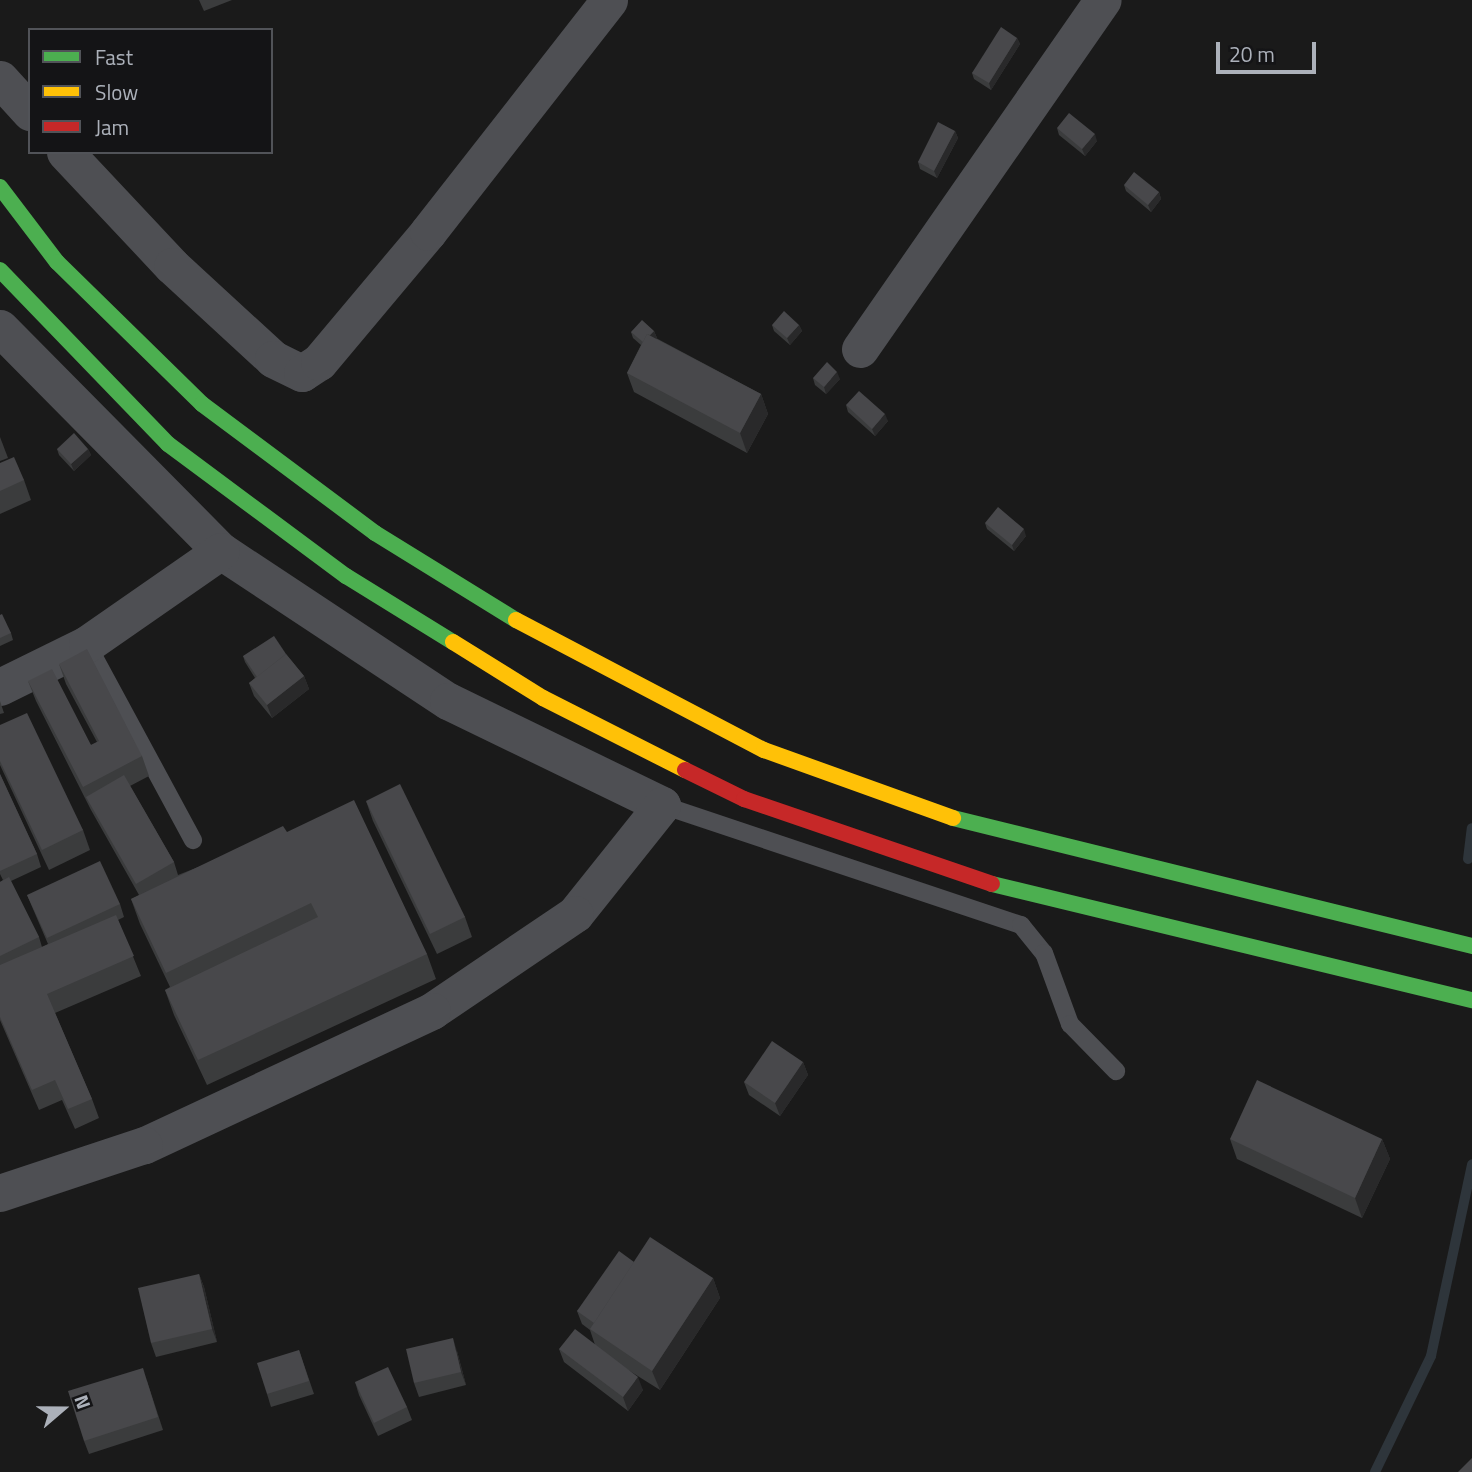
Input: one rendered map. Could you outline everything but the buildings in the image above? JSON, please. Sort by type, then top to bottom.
[{"type":"main road","points":[[0,187],[57,262],[202,404],[375,533],[568,652],[764,750],[985,829],[1472,946]]},
{"type":"main road","points":[[0,270],[168,444],[346,576],[543,698],[744,799],[970,879],[1472,1000]]},
{"type":"street","points":[[67,154],[172,266],[273,359],[302,373],[319,362],[428,232],[609,0]]},
{"type":"street","points":[[860,349],[1103,0]]},
{"type":"street","points":[[0,79],[28,110]]},
{"type":"street","points":[[0,328],[221,551],[448,701],[662,805],[575,914],[432,1011],[144,1145],[0,1193]]},
{"type":"street","points":[[0,687],[87,644],[221,551]]},
{"type":"lane","points":[[87,644],[193,840]]},
{"type":"lane","points":[[662,805],[1021,925],[1044,953],[1070,1024],[1116,1071]]},
{"type":"waterway","points":[[1468,859],[1472,828]]},
{"type":"waterway","points":[[1375,1472],[1431,1356],[1472,1164]]},
{"type":"traffic: fast","points":[[0,187],[57,262],[202,404],[375,533],[516,620]]},
{"type":"traffic: fast","points":[[0,270],[168,444],[346,576],[453,642]]},
{"type":"traffic: fast","points":[[953,818],[1472,946]]},
{"type":"traffic: fast","points":[[992,884],[1472,1000]]},
{"type":"traffic: slow","points":[[516,620],[764,750],[953,818]]},
{"type":"traffic: slow","points":[[453,642],[543,698],[685,770]]},
{"type":"traffic: jam","points":[[685,770],[744,799],[992,884]]}]
